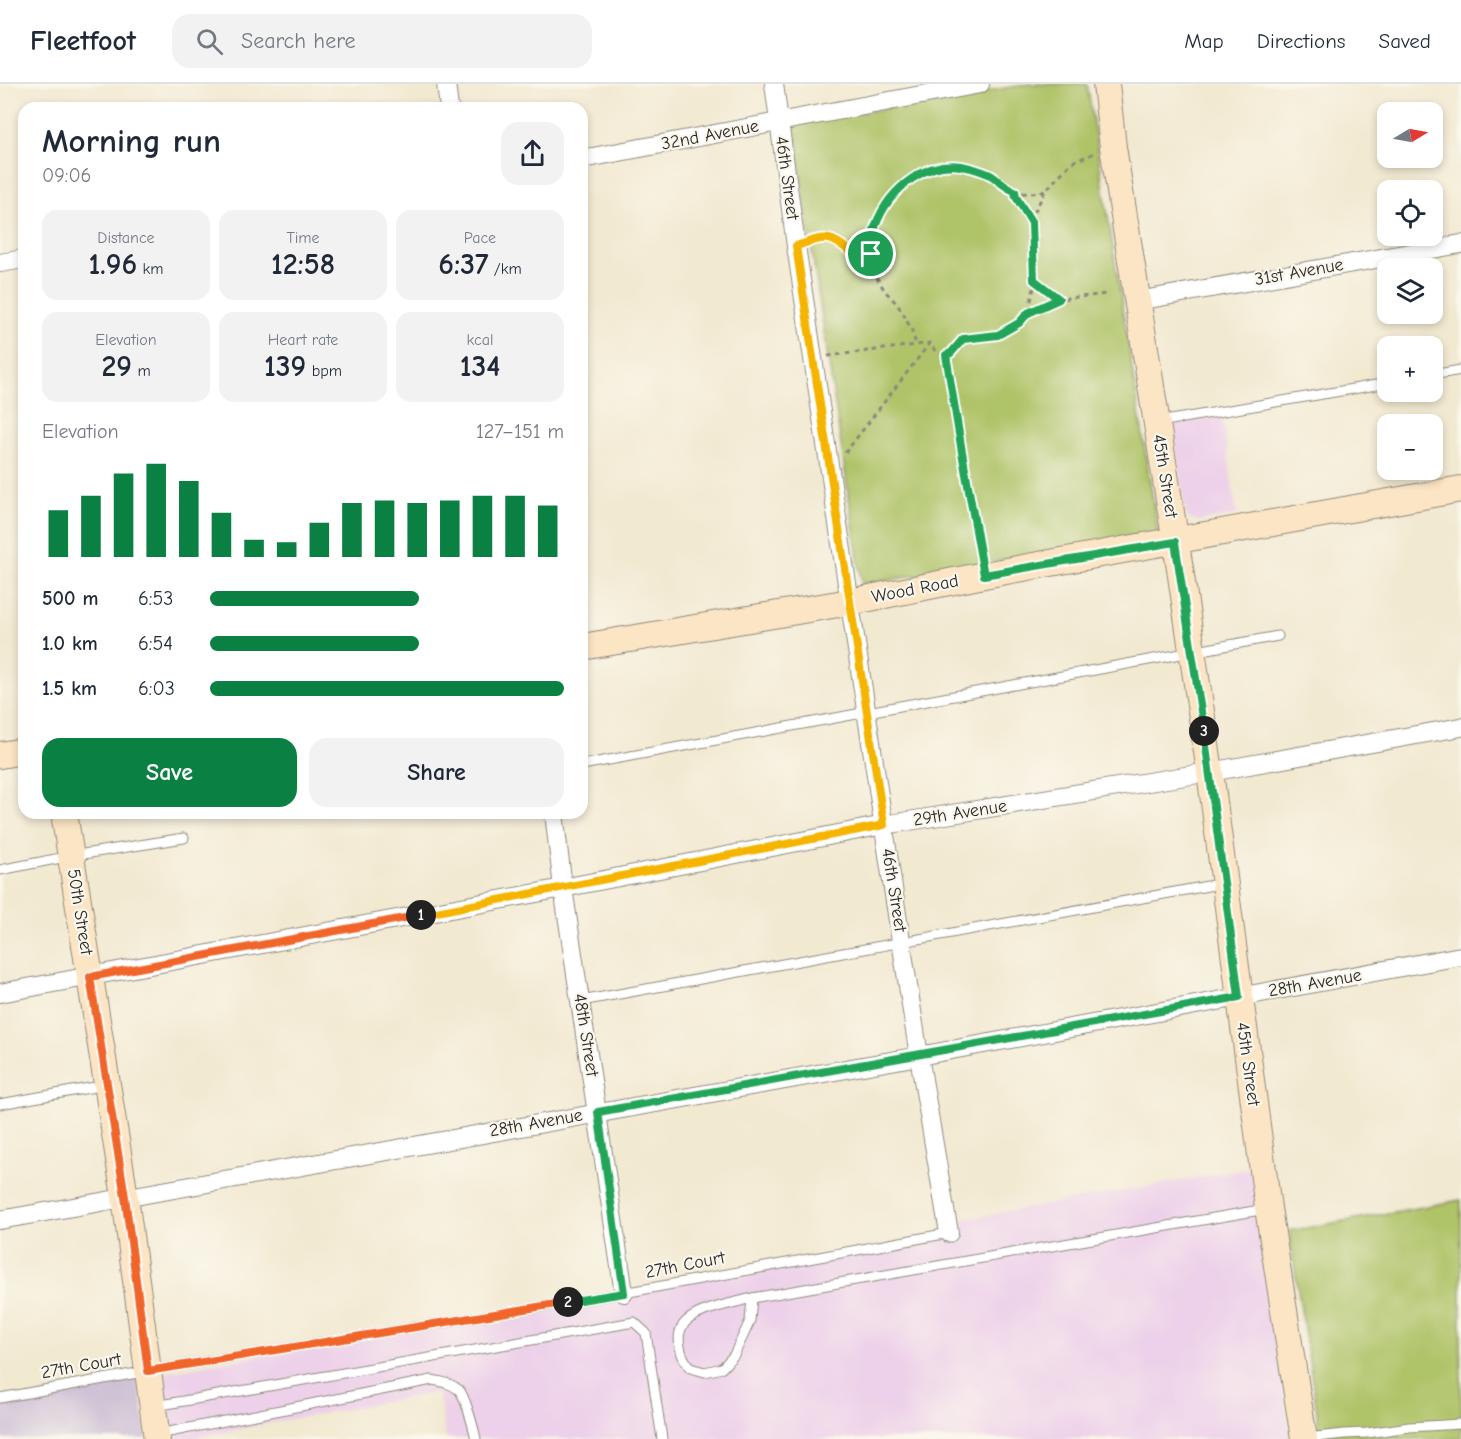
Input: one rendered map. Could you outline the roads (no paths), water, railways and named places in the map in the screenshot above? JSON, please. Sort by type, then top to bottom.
[{"type":"street","points":[[446,84],[448,102]]},
{"type":"street","name":"46th Street","points":[[774,84],[796,246],[901,941],[949,1233]]},
{"type":"street","name":"32nd Avenue","points":[[588,158],[980,84]]},
{"type":"street","name":"45th Street","points":[[1106,84],[1113,147],[1210,772],[1268,1208],[1304,1439]]},
{"type":"street","name":"31st Avenue","points":[[1137,301],[1461,244]]},
{"type":"street","points":[[0,263],[18,260]]},
{"type":"street","name":"Wood Road","points":[[588,646],[850,602],[984,575],[1461,489]]},
{"type":"street","name":"29th Avenue","points":[[0,993],[564,888],[884,825],[1210,772],[1461,727]]},
{"type":"street","points":[[0,755],[18,752]]},
{"type":"street","name":"50th Street","points":[[65,819],[125,1197],[157,1437]]},
{"type":"street","name":"48th Street","points":[[555,819],[624,1293]]},
{"type":"street","name":"28th Avenue","points":[[0,1220],[1461,957]]},
{"type":"lane","points":[[1443,373],[1461,370]]},
{"type":"lane","points":[[1157,423],[1377,385]]},
{"type":"lane","points":[[588,764],[1278,636]]},
{"type":"lane","points":[[0,870],[184,838]]},
{"type":"lane","points":[[581,1001],[1224,883]]},
{"type":"lane","points":[[0,1104],[108,1084]]},
{"type":"lane","points":[[752,1298],[750,1321],[734,1355],[722,1368],[705,1372],[690,1368],[681,1353],[679,1341],[682,1327],[690,1318],[709,1310],[752,1298],[1268,1208]]},
{"type":"lane","name":"27th Court","points":[[0,1398],[148,1371],[624,1293],[949,1233]]},
{"type":"lane","points":[[153,1406],[634,1322],[646,1334],[662,1439]]},
{"type":"lane","points":[[157,1437],[432,1380],[447,1383],[460,1391],[476,1439]]},
{"type":"lane","points":[[1304,1439],[1344,1434],[1366,1436],[1409,1427],[1461,1424]]}]
